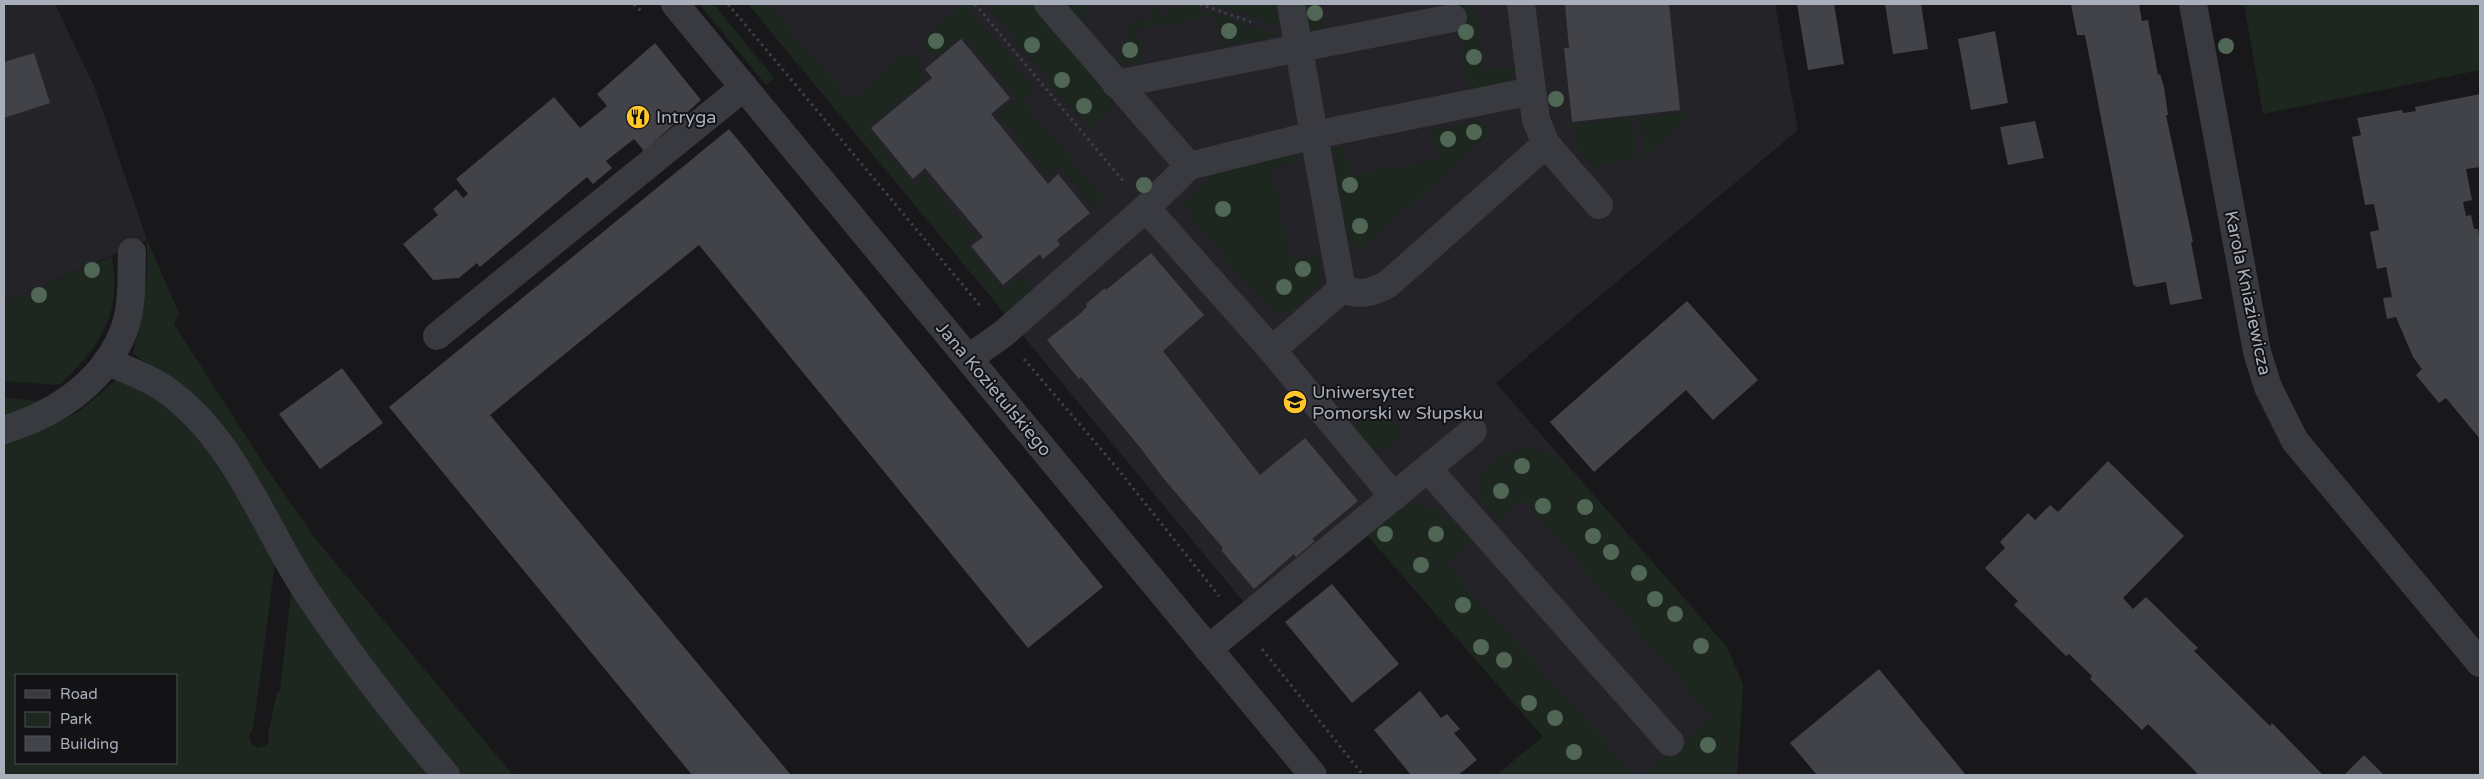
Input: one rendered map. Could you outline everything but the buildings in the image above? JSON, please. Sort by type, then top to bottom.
[{"type":"street","name":"Jana Kozietulskiego","points":[[675,4],[1313,775]]},
{"type":"street","points":[[1048,4],[1189,166]]},
{"type":"street","points":[[1291,4],[1342,289]]},
{"type":"street","points":[[1521,4],[1536,120],[1546,144],[1599,205]]},
{"type":"street","name":"Karola Kniaziewicza","points":[[2193,4],[2257,352],[2268,387],[2295,440],[2480,663]]},
{"type":"street","points":[[1116,84],[1453,18]]},
{"type":"street","points":[[437,336],[744,87]]},
{"type":"street","points":[[969,358],[1003,334],[1146,208],[1189,166],[1314,135],[1532,91]]},
{"type":"street","points":[[1342,289],[1364,294],[1374,292],[1388,284],[1546,144]]},
{"type":"street","points":[[1146,208],[1272,350],[1394,498]]},
{"type":"street","points":[[4,430],[45,415],[75,396],[115,352],[126,323],[131,289],[132,252]]},
{"type":"street","points":[[1272,350],[1342,289]]},
{"type":"street","points":[[107,361],[164,388],[196,416],[221,446],[257,500],[307,592],[410,733],[446,775]]},
{"type":"street","points":[[1208,649],[1394,498],[1474,430]]},
{"type":"street","points":[[1428,468],[1670,742]]},
{"type":"path","points":[[728,4],[1117,468],[1364,775]]},
{"type":"path","points":[[975,4],[1146,208]]},
{"type":"shaded area","points":[[4,4],[55,4],[94,86],[147,240],[4,303]]},
{"type":"shaded area","name":"Uniwersytet Pomorski w Słupsku","points":[[748,4],[1775,4],[1798,130],[1496,383],[1727,647],[1743,685],[1737,775],[1576,775],[1367,535],[1261,623]]},
{"type":"green space","points":[[699,4],[714,4],[774,78],[766,85]]},
{"type":"green space","points":[[748,4],[768,4],[850,101],[910,50],[924,65],[920,70],[926,79],[867,128],[913,184],[924,175],[976,237],[967,246],[1004,290],[1021,276],[1032,290],[1005,313]]},
{"type":"green space","points":[[965,4],[1037,89],[1023,101],[1105,201],[1094,210],[1060,168],[1049,177],[997,114],[1016,98],[964,35],[935,58],[921,41]]},
{"type":"green space","points":[[985,4],[1032,4],[1115,104],[1088,128]]},
{"type":"green space","points":[[1065,4],[1088,4],[1081,24]]},
{"type":"green space","points":[[1156,4],[1161,4],[1158,15],[1167,17],[1170,9],[1176,11],[1180,4],[1187,4],[1277,35],[1222,46],[1216,15],[1137,30],[1142,61],[1116,65],[1134,16],[1150,21]]},
{"type":"green space","points":[[1216,4],[1275,4],[1278,26]]},
{"type":"green space","points":[[1306,4],[1319,4],[1323,28],[1310,30]]},
{"type":"green space","points":[[1454,4],[1474,4],[1484,71],[1515,67],[1514,77],[1510,81],[1469,92]]},
{"type":"green space","points":[[2244,4],[2480,4],[2480,70],[2263,114]]},
{"type":"green space","points":[[1688,112],[1672,133],[1645,155],[1640,117]]},
{"type":"green space","points":[[1631,118],[1637,158],[1593,167],[1584,158],[1579,148],[1573,124]]},
{"type":"green space","points":[[1479,122],[1487,126],[1489,132],[1481,142],[1363,247],[1351,244],[1346,235],[1332,148],[1344,146],[1350,176],[1438,159],[1433,130]]},
{"type":"green space","points":[[1294,154],[1302,162],[1272,169],[1290,261],[1319,256],[1323,275],[1313,291],[1288,311],[1280,312],[1270,309],[1260,300],[1191,216],[1185,202],[1187,197],[1215,173],[1227,167]]},
{"type":"green space","points":[[147,240],[179,313],[174,324],[263,463],[317,541],[513,775],[457,775],[396,700],[168,380],[133,353],[147,280]]},
{"type":"green space","points":[[112,256],[114,296],[110,313],[105,328],[86,357],[59,385],[4,381],[4,303]]},
{"type":"green space","points":[[116,380],[165,401],[192,423],[276,556],[253,727],[249,737],[252,745],[257,748],[265,746],[269,741],[268,734],[277,692],[280,691],[292,583],[433,775],[4,775],[4,440],[37,430],[77,413]]},
{"type":"green space","points":[[4,397],[43,402],[4,420]]},
{"type":"green space","points":[[1377,403],[1404,434],[1388,447],[1379,452],[1372,452],[1355,431],[1359,419]]},
{"type":"green space","points":[[1528,448],[1542,450],[1566,464],[1727,647],[1743,685],[1737,775],[1644,775],[1711,716],[1524,499],[1498,521],[1484,505],[1477,480],[1486,466],[1504,453]]},
{"type":"green space","points":[[1418,505],[1442,514],[1471,542],[1446,564],[1635,775],[1496,775],[1543,737],[1367,535],[1401,506]]},
{"type":"place","name":"Intryga","points":[[638,117]]},
{"type":"place","name":"Uniwersytet Pomorski w Słupsku","points":[[1295,402]]}]
